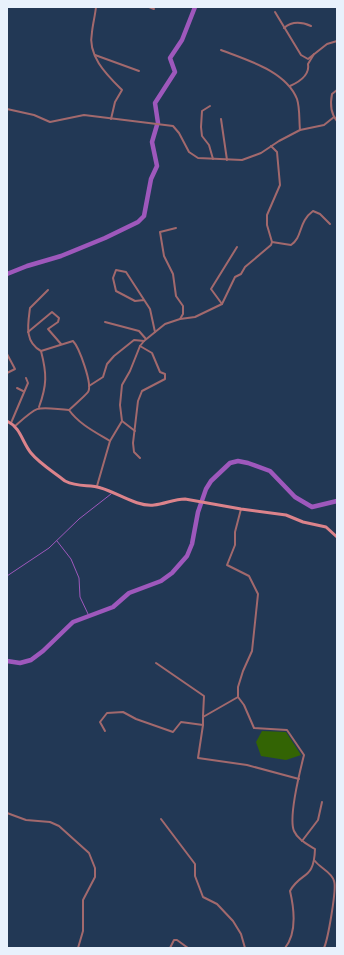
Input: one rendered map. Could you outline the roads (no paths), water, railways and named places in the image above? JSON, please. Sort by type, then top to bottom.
[{"type":"street","points":[[96,7],[95,23],[92,32],[92,50],[99,61],[101,69],[122,90],[112,109],[111,120]]},
{"type":"street","points":[[149,7],[154,9]]},
{"type":"street","points":[[275,12],[301,55],[308,59],[327,44],[337,41]]},
{"type":"street","points":[[284,28],[288,24],[296,23],[311,26]]},
{"type":"street","points":[[221,50],[271,72],[290,86],[297,100],[300,130]]},
{"type":"street","points":[[290,86],[300,82],[307,73],[309,68],[308,64],[314,53]]},
{"type":"street","points":[[94,55],[139,71]]},
{"type":"street","points":[[337,90],[332,94],[330,101],[334,117],[337,121]]},
{"type":"street","points":[[210,106],[202,111],[201,127],[202,136],[209,145],[213,159]]},
{"type":"street","points":[[7,109],[34,115],[50,122],[84,115],[111,120],[172,126],[179,133],[189,152],[198,158],[227,160],[242,160],[261,154],[271,146],[300,130],[324,125],[334,117]]},
{"type":"street","points":[[221,119],[227,160]]},
{"type":"street","points":[[97,486],[110,441],[122,421],[120,404],[122,385],[130,371],[140,346],[145,340],[165,324],[180,319],[195,317],[222,304],[235,277],[241,274],[245,267],[271,245],[272,242],[267,225],[267,215],[280,185],[277,152],[271,146]]},
{"type":"street","points":[[272,242],[291,245],[296,241],[303,221],[313,211],[320,214],[330,224]]},
{"type":"street","points":[[176,228],[160,232],[164,256],[173,274],[176,296],[183,306],[183,314],[180,319]]},
{"type":"street","points":[[222,304],[211,289],[237,247]]},
{"type":"street","points":[[144,300],[135,302],[116,291],[113,278],[116,270],[126,272],[150,309],[155,332]]},
{"type":"street","points":[[48,290],[30,308],[28,336],[35,348],[41,351],[73,341],[76,344],[82,356],[89,386],[88,393],[69,410]]},
{"type":"street","points":[[28,332],[52,312],[59,318],[58,322],[48,329],[61,345]]},
{"type":"street","points":[[105,322],[139,331],[145,340]]},
{"type":"street","points":[[89,386],[103,377],[107,364],[114,356],[134,340],[145,340]]},
{"type":"street","points":[[140,346],[152,353],[160,372],[165,374],[165,379],[142,391],[138,401],[134,452],[140,458]]},
{"type":"street","points":[[15,426],[25,416],[39,407],[46,389],[46,371],[41,351]]},
{"type":"street","points":[[7,354],[15,369],[7,373]]},
{"type":"street","points":[[11,424],[23,391],[28,383],[26,378]]},
{"type":"street","points":[[18,388],[23,391]]},
{"type":"street","points":[[39,407],[69,410],[89,429],[110,441]]},
{"type":"street","points":[[7,421],[15,426],[31,453],[65,481],[81,487],[97,486],[145,504],[154,505],[177,499],[198,500],[241,510],[286,515],[303,522],[326,527],[337,537]]},
{"type":"street","points":[[122,421],[135,431]]},
{"type":"street","points":[[241,510],[235,532],[236,545],[227,565],[249,576],[258,594],[252,651],[238,687],[238,698],[244,705],[254,728],[287,730],[304,755],[292,816],[294,830],[302,841],[315,849],[315,861],[309,874],[293,885],[290,891],[293,902],[293,931],[290,942],[286,948]]},
{"type":"street","points":[[156,663],[204,696],[204,716],[198,758],[214,759],[262,768],[299,779]]},
{"type":"street","points":[[204,716],[238,698]]},
{"type":"street","points":[[105,731],[100,722],[107,713],[123,712],[136,719],[173,732],[180,722],[202,725]]},
{"type":"street","points":[[302,841],[318,820],[322,802]]},
{"type":"street","points":[[7,813],[26,820],[50,822],[59,826],[88,853],[94,868],[95,877],[83,900],[83,931],[78,948]]},
{"type":"street","points":[[162,819],[195,864],[195,876],[204,898],[217,904],[233,921],[241,934],[245,948]]},
{"type":"street","points":[[315,861],[318,866],[331,876],[335,882],[331,918],[324,948]]},
{"type":"street","points":[[170,948],[174,940],[177,940],[188,948]]},
{"type":"waterway","points":[[158,123],[155,103],[175,72],[170,58],[182,40],[195,7]]},
{"type":"waterway","points":[[7,274],[27,266],[61,256],[105,238],[138,222],[144,216],[151,179],[157,166],[152,142],[157,125]]},
{"type":"waterway","points":[[7,661],[20,663],[31,660],[43,651],[73,622],[113,607],[129,593],[161,581],[172,573],[187,556],[192,544],[198,512],[206,489],[211,481],[230,463],[238,461],[270,471],[295,497],[312,507],[337,501]]},
{"type":"waterway","points":[[7,576],[49,548],[79,519],[111,494]]},
{"type":"waterway","points":[[57,541],[71,559],[79,578],[80,597],[89,616]]}]
